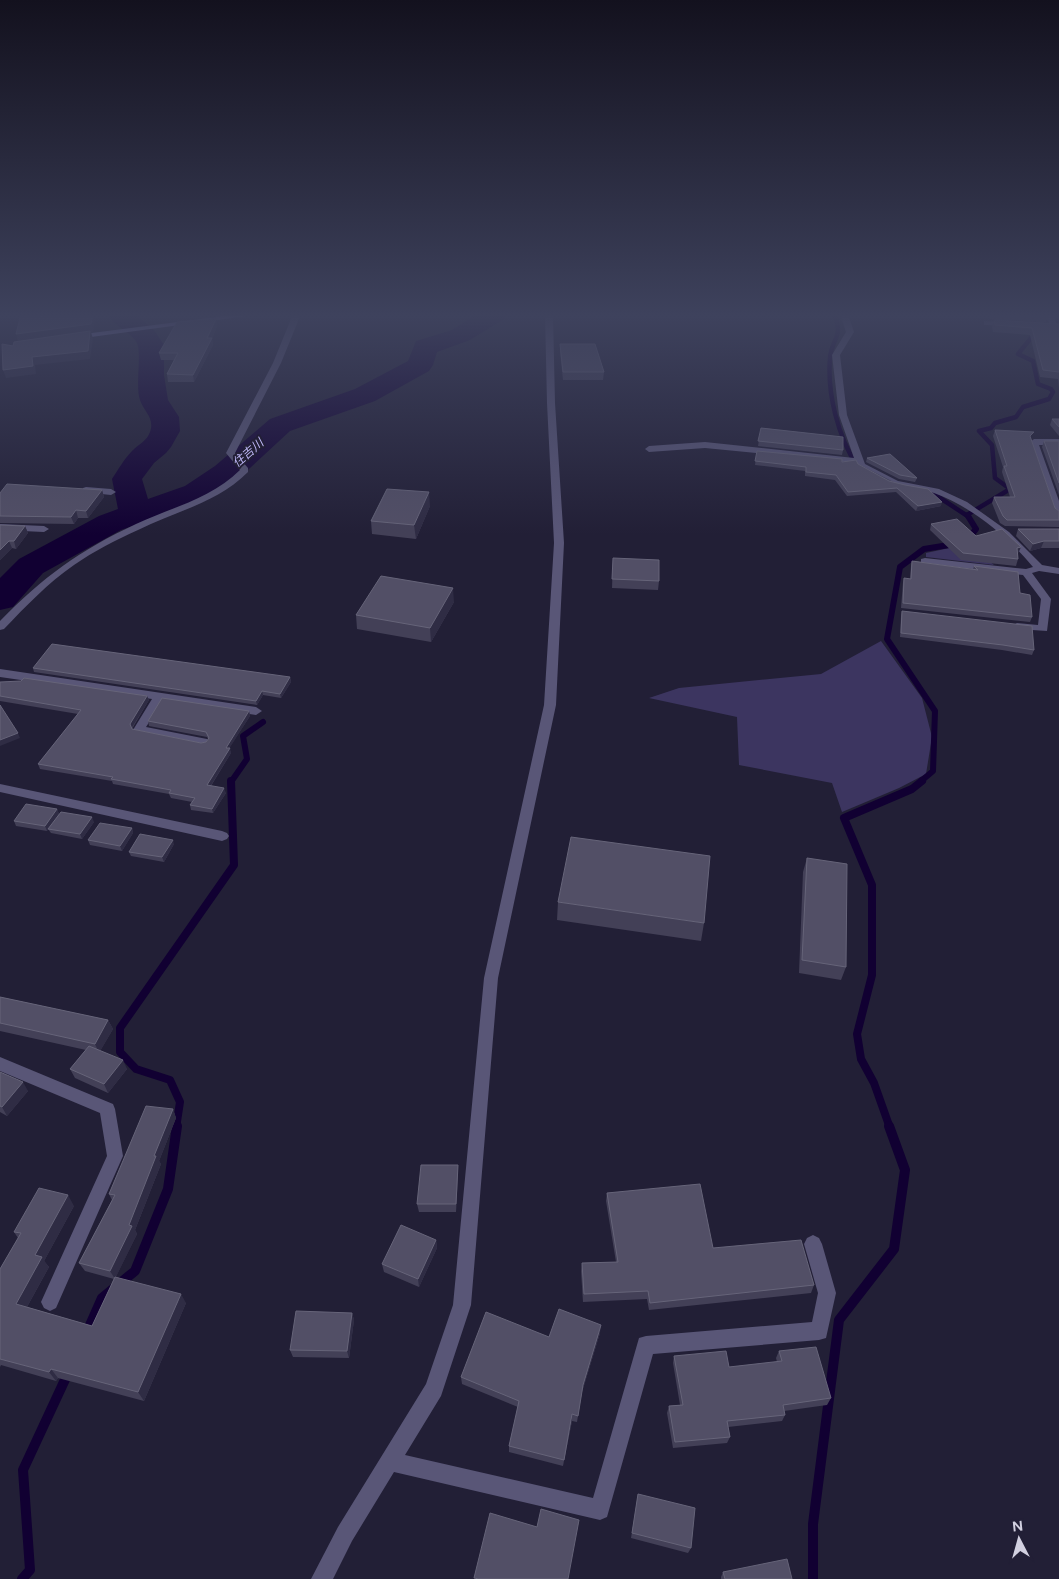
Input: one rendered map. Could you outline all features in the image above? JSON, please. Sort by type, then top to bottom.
[{"type":"street","points":[[0,627],[52,576],[94,548],[144,523],[207,499],[236,481],[245,470],[230,453],[264,388]]},
{"type":"street","points":[[322,1579],[345,1534],[434,1388],[462,1305],[491,978],[550,705],[559,543],[551,388]]},
{"type":"street","points":[[840,388],[843,415],[861,465],[895,483],[936,491],[966,508],[1001,530],[1026,550],[1040,568]]},
{"type":"street","points":[[1059,442],[1034,442],[1059,514]]},
{"type":"street","points":[[649,449],[705,444],[859,461]]},
{"type":"street","points":[[1049,484],[1059,484]]},
{"type":"street","points":[[73,490],[110,492]]},
{"type":"street","points":[[0,527],[44,529]]},
{"type":"street","points":[[1001,530],[1020,530]]},
{"type":"street","points":[[925,561],[1026,572],[1040,568],[1059,571]]},
{"type":"street","points":[[1003,624],[1042,629],[1046,599],[1026,572]]},
{"type":"street","points":[[0,673],[256,711]]},
{"type":"street","points":[[160,696],[139,730],[203,742]]},
{"type":"street","points":[[0,788],[222,836]]},
{"type":"street","points":[[0,1064],[107,1109],[116,1156],[50,1302]]},
{"type":"street","points":[[390,1461],[600,1510],[646,1345],[819,1331],[827,1293],[812,1244]]},
{"type":"shaded area","points":[[968,544],[994,565],[926,557],[926,553]]},
{"type":"shaded area","points":[[881,641],[922,698],[932,737],[926,774],[899,788],[842,812],[832,783],[739,765],[737,717],[649,698],[679,688],[821,674]]},
{"type":"building","points":[[1052,419],[1059,419],[1059,427]]},
{"type":"building","points":[[761,428],[843,437],[843,450],[758,441]]},
{"type":"building","points":[[995,430],[1034,432],[1030,436],[1055,508],[1059,511],[1059,520],[1007,520],[1003,516],[994,497],[1015,497],[1004,466],[1007,466]]},
{"type":"building","points":[[1044,441],[1059,441],[1059,483]]},
{"type":"building","points":[[757,451],[842,459],[842,462],[856,460],[858,464],[889,481],[928,489],[942,502],[918,506],[897,488],[848,492],[836,475],[806,472],[806,467],[755,461]]},
{"type":"building","points":[[890,454],[917,478],[900,475],[867,458]]},
{"type":"building","points":[[7,484],[102,490],[86,511],[76,510],[71,517],[0,516],[0,493]]},
{"type":"building","points":[[387,489],[429,492],[414,525],[371,521]]},
{"type":"building","points":[[957,519],[976,536],[1002,529],[1021,547],[1017,548],[1018,559],[963,553],[931,524]]},
{"type":"building","points":[[0,525],[25,526],[14,541],[9,541],[0,550]]},
{"type":"building","points":[[1018,529],[1059,529],[1059,541],[1044,541],[1033,544]]},
{"type":"building","points":[[613,558],[659,560],[659,581],[612,579]]},
{"type":"building","points":[[912,561],[978,570],[974,566],[1018,572],[1020,593],[1030,595],[1032,617],[903,603],[904,578],[911,579]]},
{"type":"building","points":[[381,576],[453,588],[430,628],[356,615]]},
{"type":"building","points":[[902,611],[1032,626],[1034,650],[901,633]]},
{"type":"building","points":[[52,644],[290,677],[280,694],[262,691],[256,701],[33,668]]},
{"type":"building","points":[[24,678],[147,696],[130,724],[132,729],[201,743],[206,742],[209,738],[206,732],[148,721],[162,698],[249,711],[226,748],[230,748],[207,785],[224,788],[212,809],[190,805],[195,798],[169,793],[171,790],[111,779],[113,777],[38,764],[81,710],[0,696],[0,682],[21,681]]},
{"type":"building","points":[[0,705],[18,733],[0,740]]},
{"type":"building","points":[[26,804],[57,809],[45,826],[14,821]]},
{"type":"building","points":[[61,812],[92,817],[80,834],[48,829]]},
{"type":"building","points":[[100,823],[132,828],[120,846],[88,840]]},
{"type":"building","points":[[140,834],[173,840],[162,857],[129,852]]},
{"type":"building","points":[[571,837],[710,856],[704,923],[558,902]]},
{"type":"building","points":[[807,858],[847,864],[846,967],[802,960]]},
{"type":"building","points":[[0,997],[108,1020],[95,1044],[0,1023]]},
{"type":"building","points":[[89,1046],[123,1060],[104,1084],[70,1069]]},
{"type":"building","points":[[0,1072],[23,1082],[2,1107],[0,1106]]},
{"type":"building","points":[[146,1106],[173,1109],[129,1225],[132,1226],[110,1271],[79,1263],[115,1195],[109,1194]]},
{"type":"building","points":[[421,1165],[458,1165],[456,1204],[417,1204]]},
{"type":"building","points":[[700,1184],[713,1248],[801,1240],[814,1285],[650,1303],[648,1291],[584,1294],[582,1263],[618,1262],[607,1193]]},
{"type":"building","points":[[39,1188],[68,1195],[35,1255],[42,1257],[16,1304],[92,1326],[115,1277],[181,1294],[138,1392],[51,1369],[49,1372],[0,1359],[0,1269],[21,1233],[14,1232]]},
{"type":"building","points":[[401,1225],[436,1240],[418,1279],[382,1264]]},
{"type":"building","points":[[559,1309],[601,1325],[583,1385],[578,1416],[572,1414],[564,1460],[509,1446],[519,1401],[461,1377],[486,1312],[549,1337]]},
{"type":"building","points":[[296,1311],[352,1313],[347,1351],[290,1350]]},
{"type":"building","points":[[816,1347],[831,1398],[783,1405],[785,1415],[727,1421],[730,1437],[675,1442],[669,1406],[683,1405],[674,1356],[726,1351],[729,1367],[782,1361],[779,1351]]},
{"type":"building","points":[[638,1494],[695,1508],[691,1548],[632,1533]]},
{"type":"building","points":[[541,1509],[579,1520],[568,1579],[474,1578],[490,1513],[537,1527]]},
{"type":"building","points":[[787,1559],[792,1579],[725,1579],[723,1572]]},
{"type":"waterway","points":[[135,513],[127,479],[143,457],[156,447],[165,431],[165,417],[154,400],[153,388]]},
{"type":"waterway","name":"住吉川","points":[[0,599],[31,566],[110,523],[196,493],[226,473],[280,425],[365,395],[378,388]]},
{"type":"waterway","points":[[830,388],[839,428],[857,466]]},
{"type":"waterway","points":[[967,515],[1010,489],[995,478],[992,445],[979,431],[991,428],[995,423],[1016,417],[1023,407],[1049,399],[1053,392],[1048,388]]},
{"type":"waterway","points":[[927,493],[934,494],[968,517]]},
{"type":"waterway","points":[[967,540],[976,529],[968,517]]},
{"type":"waterway","points":[[920,782],[933,771],[935,711],[887,639],[900,567],[924,549],[955,544]]},
{"type":"waterway","points":[[231,782],[247,759],[243,736],[263,722]]},
{"type":"waterway","points":[[890,1128],[874,1083],[861,1059],[857,1034],[872,975],[872,885],[844,818],[912,789],[922,781]]},
{"type":"waterway","points":[[176,1128],[180,1102],[170,1080],[136,1069],[120,1052],[120,1028],[234,865],[231,782]]},
{"type":"waterway","points":[[87,1332],[102,1298],[135,1271],[168,1189],[177,1126]]},
{"type":"waterway","points":[[813,1579],[813,1524],[839,1320],[894,1249],[905,1170],[889,1126]]},
{"type":"waterway","points":[[22,1579],[30,1570],[23,1470],[69,1371]]}]
